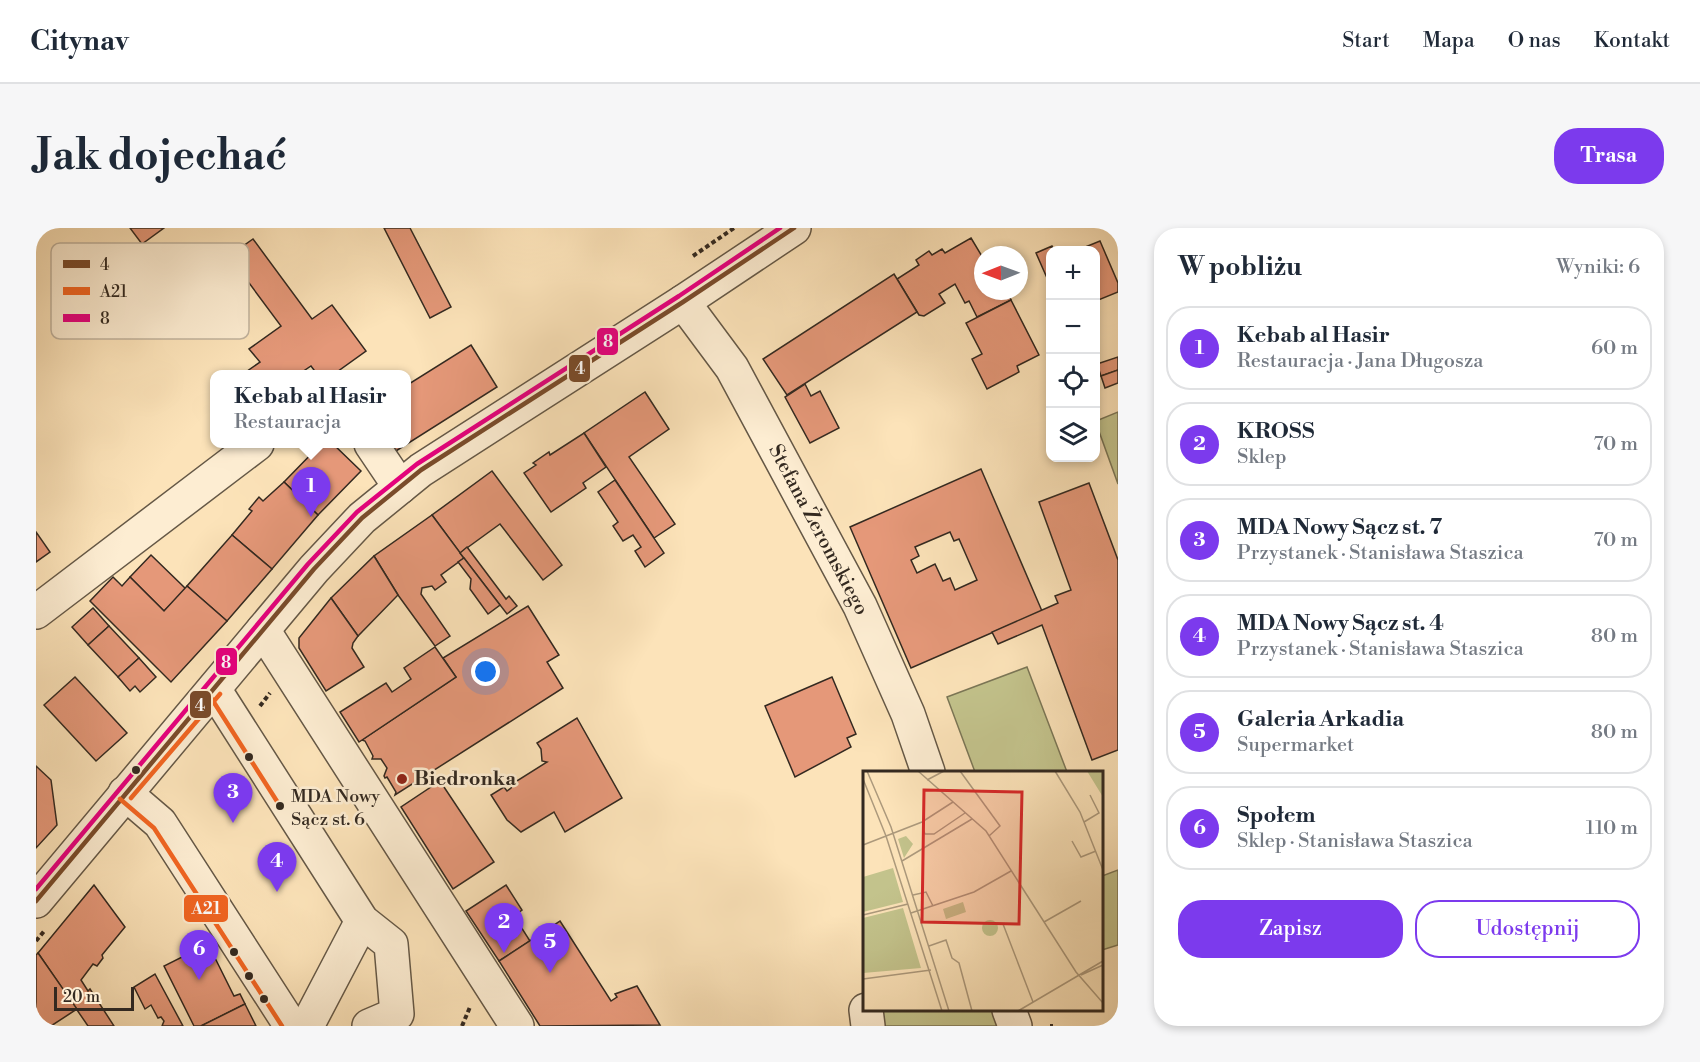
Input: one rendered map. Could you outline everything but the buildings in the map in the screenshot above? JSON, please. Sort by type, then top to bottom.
[{"type":"street","points":[[36,901],[314,569],[362,518],[421,470],[794,228]]},
{"type":"street","name":"Stefana Żeromskiego","points":[[683,302],[732,368],[860,606],[908,714],[928,771]]},
{"type":"street","points":[[36,612],[252,448]]},
{"type":"street","points":[[374,448],[400,487]]},
{"type":"street","points":[[263,630],[517,1026]]},
{"type":"street","points":[[214,689],[362,921],[391,944],[397,1014],[369,1026]]},
{"type":"street","points":[[125,793],[160,822],[291,1026]]},
{"type":"street","points":[[308,1026],[362,921]]},
{"type":"street","points":[[866,1011],[868,1026]]},
{"type":"street","points":[[1009,1011],[1015,1026]]},
{"type":"green space","points":[[1118,412],[1118,484],[1100,434],[1100,419]]},
{"type":"green space","points":[[1027,667],[1067,771],[975,771],[947,697]]},
{"type":"green space","points":[[1118,870],[1118,945],[1103,950],[1103,876]]},
{"type":"green space","points":[[879,1011],[1000,1011],[1005,1026],[884,1026]]},
{"type":"transit line","name":"8","points":[[36,889],[308,564],[357,512],[417,464],[679,296],[780,228]]},
{"type":"transit line","name":"4","points":[[36,901],[314,569],[362,518],[421,470],[794,228]]},
{"type":"transit line","name":"A21","points":[[208,693],[280,806]]},
{"type":"transit line","name":"A21","points":[[131,798],[220,694]]},
{"type":"transit line","name":"A21","points":[[120,799],[154,828],[282,1026]]},
{"type":"place","name":"Kebab al Hasir","points":[[311,517]]},
{"type":"place","name":"Biedronka","points":[[402,779]]},
{"type":"place","name":"MDA Nowy Sącz st. 6","points":[[280,806]]},
{"type":"place","name":"MDA Nowy Sącz st. 7","points":[[233,823]]},
{"type":"place","name":"MDA Nowy Sącz st. 4","points":[[277,892]]},
{"type":"place","name":"KROSS","points":[[504,953]]},
{"type":"place","name":"Galeria Arkadia","points":[[550,973]]},
{"type":"place","name":"Społem","points":[[199,980]]}]
